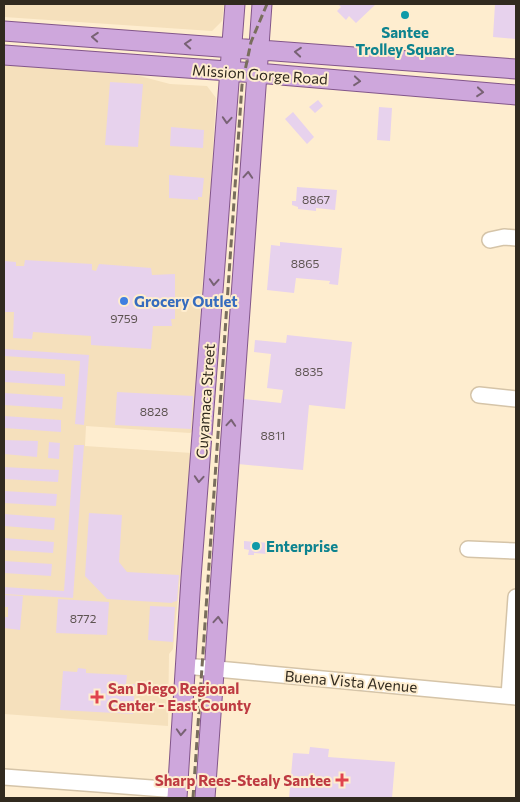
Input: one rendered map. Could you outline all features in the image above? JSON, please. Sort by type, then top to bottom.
[{"type":"main road","name":"Cuyamaca Street","points":[[178,794],[185,666],[235,4]]},
{"type":"main road","name":"Cuyamaca Street","points":[[205,798],[262,4]]},
{"type":"main road","name":"Mission Gorge Road","points":[[4,31],[516,69]]},
{"type":"main road","name":"Mission Gorge Road","points":[[4,55],[516,94]]},
{"type":"street","points":[[490,240],[504,237],[516,238]]},
{"type":"street","points":[[479,395],[516,398]]},
{"type":"street","points":[[468,548],[516,551]]},
{"type":"street","points":[[513,696],[516,597]]},
{"type":"street","name":"Buena Vista Avenue","points":[[185,666],[513,696]]},
{"type":"street","points":[[4,777],[178,794]]},
{"type":"shaded area","points":[[4,4],[224,4],[222,21],[212,31],[4,17]]},
{"type":"shaded area","points":[[4,65],[132,74],[170,84],[207,86],[216,98],[194,430],[190,433],[86,426],[85,446],[192,453],[173,649],[169,654],[168,726],[4,714]]},
{"type":"building","points":[[338,4],[376,4],[356,23],[349,16],[346,20],[337,11],[341,7]]},
{"type":"building","points":[[495,4],[516,4],[516,39],[493,37]]},
{"type":"building","points":[[110,82],[143,84],[138,147],[105,145]]},
{"type":"building","points":[[318,100],[323,106],[315,113],[309,107]]},
{"type":"building","points":[[379,107],[392,108],[390,141],[377,140]]},
{"type":"building","points":[[293,112],[314,137],[307,144],[285,119]]},
{"type":"building","points":[[171,127],[204,130],[203,148],[170,146]]},
{"type":"building","points":[[169,175],[204,178],[202,197],[198,197],[198,200],[169,198]]},
{"type":"building","points":[[297,187],[337,190],[335,210],[316,208],[316,211],[298,209],[298,207],[292,205],[292,201],[296,201]]},
{"type":"building","points":[[280,242],[342,248],[338,285],[329,284],[330,281],[296,278],[294,293],[267,290],[271,245],[280,246]]},
{"type":"building","points":[[25,260],[92,264],[92,270],[96,271],[99,264],[151,268],[152,275],[175,274],[175,319],[171,319],[172,326],[153,326],[151,349],[91,345],[91,336],[33,332],[32,339],[13,338],[14,312],[4,312],[4,261],[16,262],[16,266],[24,266]]},
{"type":"building","points":[[287,335],[352,342],[345,409],[309,405],[303,470],[238,464],[244,399],[281,403],[283,390],[267,388],[271,354],[254,352],[255,340],[286,343]]},
{"type":"building","points":[[4,349],[89,355],[84,425],[75,424],[80,361],[4,356]]},
{"type":"building","points":[[4,370],[65,374],[65,386],[4,382]]},
{"type":"building","points":[[117,392],[193,396],[191,429],[115,425]]},
{"type":"building","points":[[4,393],[63,397],[62,409],[4,405]]},
{"type":"building","points":[[4,416],[61,420],[61,432],[4,428]]},
{"type":"building","points":[[4,440],[38,441],[37,457],[4,454]]},
{"type":"building","points":[[49,442],[60,443],[59,459],[48,458]]},
{"type":"building","points":[[74,445],[84,445],[73,598],[4,594],[4,587],[64,591]]},
{"type":"building","points":[[4,467],[59,470],[58,482],[4,479]]},
{"type":"building","points":[[4,491],[57,494],[56,506],[4,503]]},
{"type":"building","points":[[89,513],[122,515],[119,562],[127,572],[179,575],[177,601],[172,603],[107,599],[85,576]]},
{"type":"building","points":[[4,514],[55,518],[54,530],[4,526]]},
{"type":"building","points":[[4,538],[54,542],[53,553],[4,550]]},
{"type":"building","name":"Enterprise","points":[[244,541],[269,543],[268,554],[254,553],[254,555],[248,555],[249,550],[244,549]]},
{"type":"building","points":[[4,561],[52,564],[51,576],[4,573]]},
{"type":"building","points":[[4,595],[23,596],[20,630],[4,628],[4,617],[8,617],[8,607],[4,607]]},
{"type":"building","points":[[58,599],[109,602],[107,635],[56,633]]},
{"type":"building","points":[[150,606],[175,607],[173,642],[148,640]]},
{"type":"building","name":"San Diego Regional Center - East County","points":[[78,668],[86,669],[86,673],[127,675],[126,684],[135,684],[133,714],[60,710],[63,671],[77,672]]},
{"type":"building","name":"Sharp Rees-Stealy Santee","points":[[310,747],[329,749],[328,757],[395,762],[392,798],[289,798],[293,753],[309,754]]},
{"type":"railway","points":[[193,798],[242,85],[251,42],[267,4]]},
{"type":"place","name":"Santee Trolley Square","points":[[405,15]]},
{"type":"place","name":"Grocery Outlet","points":[[124,301]]},
{"type":"place","name":"Enterprise","points":[[256,546]]},
{"type":"place","name":"San Diego Regional Center - East County","points":[[97,697]]},
{"type":"place","name":"Sharp Rees-Stealy Santee","points":[[342,780]]}]
